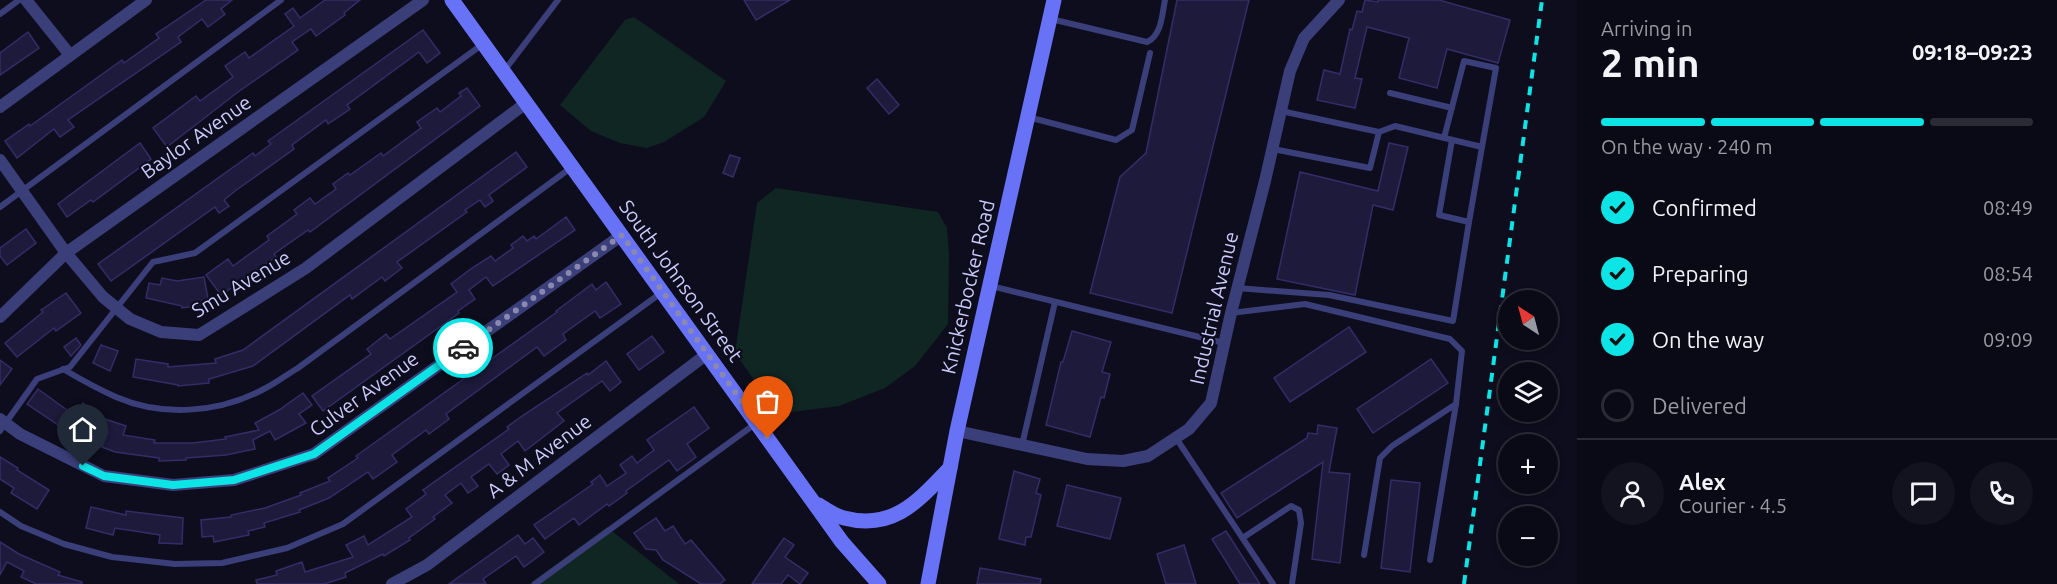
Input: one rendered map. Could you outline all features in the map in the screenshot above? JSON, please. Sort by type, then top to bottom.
[{"type":"main road","name":"South Johnson Street","points":[[452,0],[842,542],[879,584]]},
{"type":"main road","name":"Knickerbocker Road","points":[[928,584],[957,431],[1054,0]]},
{"type":"main road","points":[[814,503],[842,518],[864,521],[882,519],[900,513],[915,503],[950,468]]},
{"type":"street","points":[[26,0],[70,55]]},
{"type":"street","points":[[0,107],[146,0]]},
{"type":"street","name":"Baylor Avenue","points":[[0,317],[66,253],[423,0]]},
{"type":"street","name":"Industrial Avenue","points":[[957,431],[1087,459],[1123,461],[1148,456],[1189,429],[1211,403],[1290,71],[1304,38],[1340,0]]},
{"type":"street","name":"Smu Avenue","points":[[0,160],[66,253],[103,297],[130,319],[161,332],[199,335],[306,268],[526,103]]},
{"type":"street","name":"Culver Avenue","points":[[2,424],[104,476],[173,485],[234,480],[314,454],[622,235]]},
{"type":"street","name":"A & M Avenue","points":[[392,584],[427,565],[707,354]]},
{"type":"lane","points":[[0,14],[19,0]]},
{"type":"lane","points":[[0,207],[281,0]]},
{"type":"lane","points":[[504,72],[558,0]]},
{"type":"lane","points":[[1050,19],[1148,42],[1158,31],[1165,0]]},
{"type":"lane","points":[[2,424],[37,379],[70,367],[153,262],[195,253],[483,44]]},
{"type":"lane","points":[[1028,117],[1116,140],[1132,130],[1150,53]]},
{"type":"lane","points":[[1238,288],[1329,295],[1453,321],[1496,68],[1464,61],[1444,138]]},
{"type":"lane","points":[[1390,93],[1452,108]]},
{"type":"lane","points":[[1281,111],[1379,132],[1395,126],[1482,147]]},
{"type":"lane","points":[[1272,149],[1370,168],[1379,132]]},
{"type":"lane","points":[[1452,140],[1439,215],[1469,222]]},
{"type":"lane","points":[[63,369],[117,398],[186,411],[219,406],[262,390],[298,368],[572,167]]},
{"type":"lane","points":[[989,286],[1224,343]]},
{"type":"lane","points":[[0,512],[21,526],[64,544],[112,557],[175,564],[222,563],[288,548],[343,524],[663,292]]},
{"type":"lane","points":[[1022,445],[1055,302]]},
{"type":"lane","points":[[1231,313],[1305,304],[1450,339],[1462,351],[1456,404],[1430,560]]},
{"type":"lane","points":[[1364,555],[1380,458],[1392,446],[1456,404]]},
{"type":"lane","points":[[534,584],[756,423]]},
{"type":"lane","points":[[1176,438],[1274,584]]},
{"type":"lane","points":[[1244,537],[1291,506],[1299,510],[1301,523],[1292,584]]},
{"type":"green space","points":[[634,17],[726,81],[704,117],[664,142],[647,148],[620,143],[591,131],[560,105],[625,20]]},
{"type":"green space","points":[[776,188],[938,212],[947,228],[948,324],[915,366],[885,388],[839,406],[791,412],[781,410],[769,401],[735,353],[757,203]]},
{"type":"green space","points":[[607,527],[679,584],[529,584]]},
{"type":"building","points":[[206,0],[232,0],[221,9],[225,14],[208,27],[202,19],[178,37],[181,42],[68,120],[74,127],[60,137],[54,129],[17,158],[5,141],[29,124],[30,126],[122,60],[124,63],[159,38],[156,34]]},
{"type":"building","points":[[325,0],[360,0],[344,13],[345,15],[316,36],[311,29],[292,42],[298,50],[238,92],[167,147],[153,128],[196,96],[200,101],[233,77],[225,66],[245,52],[249,58],[294,26],[285,14],[293,8],[300,18]]},
{"type":"building","points":[[744,0],[790,0],[756,20]]},
{"type":"building","points":[[1177,0],[1249,0],[1172,313],[1090,293],[1120,177],[1146,153]]},
{"type":"building","points":[[1365,0],[1378,2],[1378,0],[1439,0],[1510,20],[1498,63],[1447,49],[1437,88],[1399,78],[1409,38],[1367,27],[1355,78],[1362,79],[1355,108],[1317,100],[1324,70],[1340,74],[1350,29],[1352,30],[1357,11],[1362,12]]},
{"type":"building","points":[[423,30],[440,53],[427,63],[419,52],[347,105],[350,109],[328,124],[326,120],[292,145],[294,149],[235,191],[224,200],[229,206],[219,213],[215,207],[111,281],[98,264],[253,153],[255,156],[271,144],[268,141]]},
{"type":"building","points":[[28,32],[39,48],[0,75],[0,53]]},
{"type":"building","points":[[877,79],[899,105],[889,114],[867,88]]},
{"type":"building","points":[[467,88],[480,106],[310,232],[308,230],[274,254],[276,257],[221,295],[206,275],[228,259],[233,266],[269,240],[267,236],[297,214],[294,210],[310,198],[315,204],[336,189],[333,184],[381,153],[383,156],[421,128],[417,122],[437,108],[440,112],[461,96],[459,93]]},
{"type":"building","points":[[140,143],[151,159],[93,202],[91,200],[67,217],[58,204]]},
{"type":"building","points":[[1389,143],[1408,147],[1393,210],[1373,205],[1355,295],[1277,279],[1300,172],[1378,191]]},
{"type":"building","points":[[516,152],[527,167],[489,195],[493,201],[485,207],[480,200],[465,210],[467,212],[397,262],[402,268],[385,281],[382,277],[352,299],[350,295],[253,366],[209,379],[209,383],[178,386],[133,377],[136,359],[168,364],[168,367],[216,363],[215,359],[243,350]]},
{"type":"building","points":[[730,155],[740,158],[733,177],[723,173]]},
{"type":"building","points":[[566,217],[575,230],[493,286],[486,277],[469,290],[475,299],[458,311],[459,313],[323,411],[312,396],[371,354],[367,349],[386,334],[390,339],[457,292],[451,284],[472,268],[491,256],[495,261],[513,248],[511,245],[523,236],[527,241],[534,236],[536,239]]},
{"type":"building","points":[[26,229],[36,243],[7,265],[0,256],[0,248]]},
{"type":"building","points":[[204,277],[209,304],[182,308],[182,306],[146,298],[149,283],[160,285],[162,278],[177,281]]},
{"type":"building","points":[[606,282],[621,304],[600,318],[595,311],[563,334],[566,340],[544,356],[537,347],[446,414],[449,419],[429,434],[426,430],[392,455],[397,462],[373,479],[368,472],[329,498],[299,510],[300,512],[264,523],[265,527],[248,531],[249,535],[214,542],[213,536],[202,537],[201,520],[231,517],[231,515],[265,508],[301,495],[300,493],[330,481],[328,478],[358,458],[356,456],[557,312],[592,284],[596,290]]},
{"type":"building","points":[[66,293],[81,313],[56,331],[54,328],[17,357],[5,343],[43,312],[41,310]]},
{"type":"building","points":[[1349,327],[1366,352],[1290,402],[1274,378]]},
{"type":"building","points":[[1072,331],[1111,342],[1102,372],[1110,374],[1090,437],[1046,425],[1061,362],[1063,362]]},
{"type":"building","points":[[652,336],[664,352],[639,370],[627,354]]},
{"type":"building","points":[[76,338],[81,345],[71,356],[64,347]]},
{"type":"building","points":[[101,345],[118,351],[110,371],[93,363]]},
{"type":"building","points":[[1431,359],[1448,383],[1373,433],[1357,409]]},
{"type":"building","points":[[0,360],[12,369],[0,385]]},
{"type":"building","points":[[606,361],[621,382],[610,391],[602,381],[557,413],[564,421],[525,451],[518,441],[501,454],[509,465],[497,474],[489,464],[471,477],[478,486],[468,493],[461,483],[445,495],[452,503],[409,538],[410,540],[384,556],[383,554],[345,573],[346,577],[324,584],[257,584],[256,580],[277,575],[276,571],[302,562],[305,572],[353,557],[346,545],[364,536],[368,545],[412,517],[406,509],[426,494],[423,490],[509,429],[507,427],[522,416],[587,373],[588,375]]},
{"type":"building","points":[[38,389],[74,415],[83,403],[95,412],[93,415],[126,426],[123,435],[155,440],[154,443],[193,443],[226,439],[225,437],[259,430],[255,423],[303,393],[312,405],[299,414],[306,423],[275,440],[270,431],[253,440],[255,449],[226,455],[186,458],[186,460],[159,461],[159,458],[115,452],[102,447],[108,432],[92,426],[82,441],[27,404]]},
{"type":"building","points":[[694,407],[709,428],[687,444],[696,457],[677,471],[669,460],[609,506],[607,504],[579,525],[574,518],[545,539],[534,525],[593,484],[591,482],[600,475],[607,486],[626,473],[620,465],[632,456],[637,463],[654,450],[647,440]]},
{"type":"building","points":[[1318,425],[1337,428],[1329,472],[1350,474],[1340,563],[1312,559],[1323,462],[1237,518],[1221,493],[1307,438],[1308,433],[1317,434]]},
{"type":"building","points":[[0,457],[49,490],[37,509],[11,493],[14,488],[0,479]]},
{"type":"building","points":[[1014,471],[1040,479],[1036,493],[1041,495],[1031,537],[1026,537],[1025,545],[999,539]]},
{"type":"building","points":[[1391,480],[1420,483],[1410,572],[1381,568]]},
{"type":"building","points":[[1067,485],[1121,498],[1110,539],[1057,526]]},
{"type":"building","points":[[91,507],[126,515],[126,511],[183,518],[182,544],[159,543],[160,535],[115,528],[113,535],[86,528]]},
{"type":"building","points":[[656,518],[665,531],[673,526],[685,544],[691,540],[725,580],[720,584],[701,584],[663,560],[656,550],[646,549],[634,533]]},
{"type":"building","points":[[1226,531],[1260,584],[1240,584],[1212,539]]},
{"type":"building","points":[[518,535],[525,544],[533,538],[544,552],[524,567],[516,556],[483,579],[486,584],[449,584]]},
{"type":"building","points":[[784,538],[794,545],[785,557],[808,573],[800,584],[788,575],[781,584],[752,584]]},
{"type":"building","points":[[0,542],[19,554],[60,572],[58,575],[82,582],[82,584],[36,584],[21,577],[24,571],[7,562],[0,575]]},
{"type":"building","points":[[1184,545],[1196,584],[1166,584],[1157,554]]},
{"type":"building","points":[[980,568],[1041,579],[1040,584],[977,584]]},
{"type":"railway","points":[[1464,584],[1542,0]]},
{"type":"way so far","points":[[463,348],[622,235],[768,438]]},
{"type":"route","points":[[83,466],[104,476],[173,485],[234,480],[314,454],[463,348]]}]
